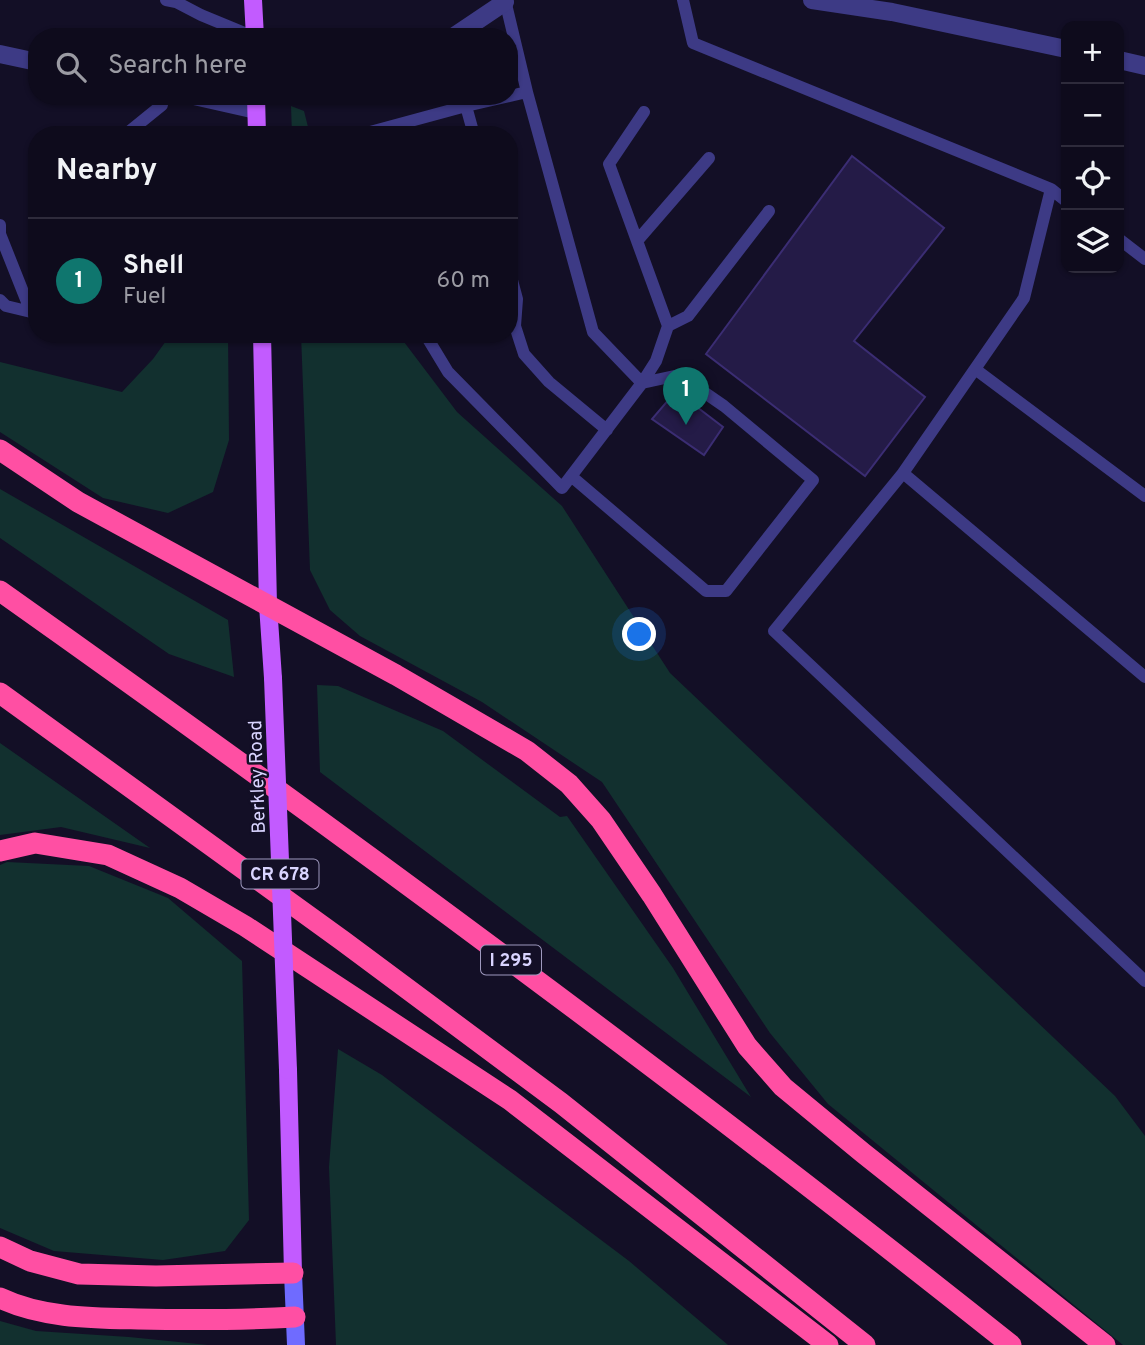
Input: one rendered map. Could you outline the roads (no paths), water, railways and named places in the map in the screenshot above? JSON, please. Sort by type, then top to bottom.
[{"type":"highway","points":[[0,450],[78,502],[527,751],[569,784],[601,820],[623,852],[747,1046],[783,1087],[1105,1345]]},
{"type":"highway","name":"I 295","points":[[0,591],[587,1016],[1011,1345]]},
{"type":"highway","points":[[0,694],[343,941],[561,1103],[865,1345]]},
{"type":"highway","points":[[0,851],[35,843],[108,855],[180,888],[245,926],[510,1100],[828,1345]]},
{"type":"highway","points":[[0,1247],[30,1261],[79,1274],[156,1276],[293,1273]]},
{"type":"highway","points":[[0,1298],[17,1306],[79,1317],[222,1321],[295,1317]]},
{"type":"main road","points":[[254,0],[254,28]]},
{"type":"main road","points":[[256,105],[257,126]]},
{"type":"main road","name":"Berkley Road","points":[[262,343],[268,605],[288,1070],[296,1345]]},
{"type":"street","points":[[466,28],[507,0]]},
{"type":"street","points":[[812,0],[892,6],[1061,48]]},
{"type":"street","points":[[0,54],[28,60]]},
{"type":"street","points":[[1124,62],[1145,66]]},
{"type":"lane","points":[[166,0],[232,28]]},
{"type":"lane","points":[[507,0],[513,28]]},
{"type":"lane","points":[[683,0],[693,43],[1051,190],[1061,197]]},
{"type":"lane","points":[[518,51],[593,332],[642,383]]},
{"type":"lane","points":[[518,94],[527,92]]},
{"type":"lane","points":[[136,126],[161,105]]},
{"type":"lane","points":[[392,126],[470,105]]},
{"type":"lane","points":[[466,106],[472,126]]},
{"type":"lane","points":[[430,343],[448,372],[562,488],[642,383],[656,361],[668,326],[609,164],[644,112]]},
{"type":"lane","points":[[637,241],[709,158]]},
{"type":"lane","points":[[1051,190],[1024,298],[903,473],[774,631],[1145,981]]},
{"type":"lane","points":[[668,326],[688,316],[769,211]]},
{"type":"lane","points":[[0,225],[0,235],[28,298]]},
{"type":"lane","points":[[1124,243],[1145,259]]},
{"type":"lane","points":[[0,300],[6,306],[28,311]]},
{"type":"lane","points":[[518,336],[523,354],[550,382],[607,430]]},
{"type":"lane","points":[[975,369],[1145,496]]},
{"type":"lane","points":[[571,476],[706,591],[726,591],[813,480],[724,406],[679,374],[642,383]]},
{"type":"lane","points":[[903,473],[1145,677]]},
{"type":"place","name":"Shell","points":[[686,425]]}]
